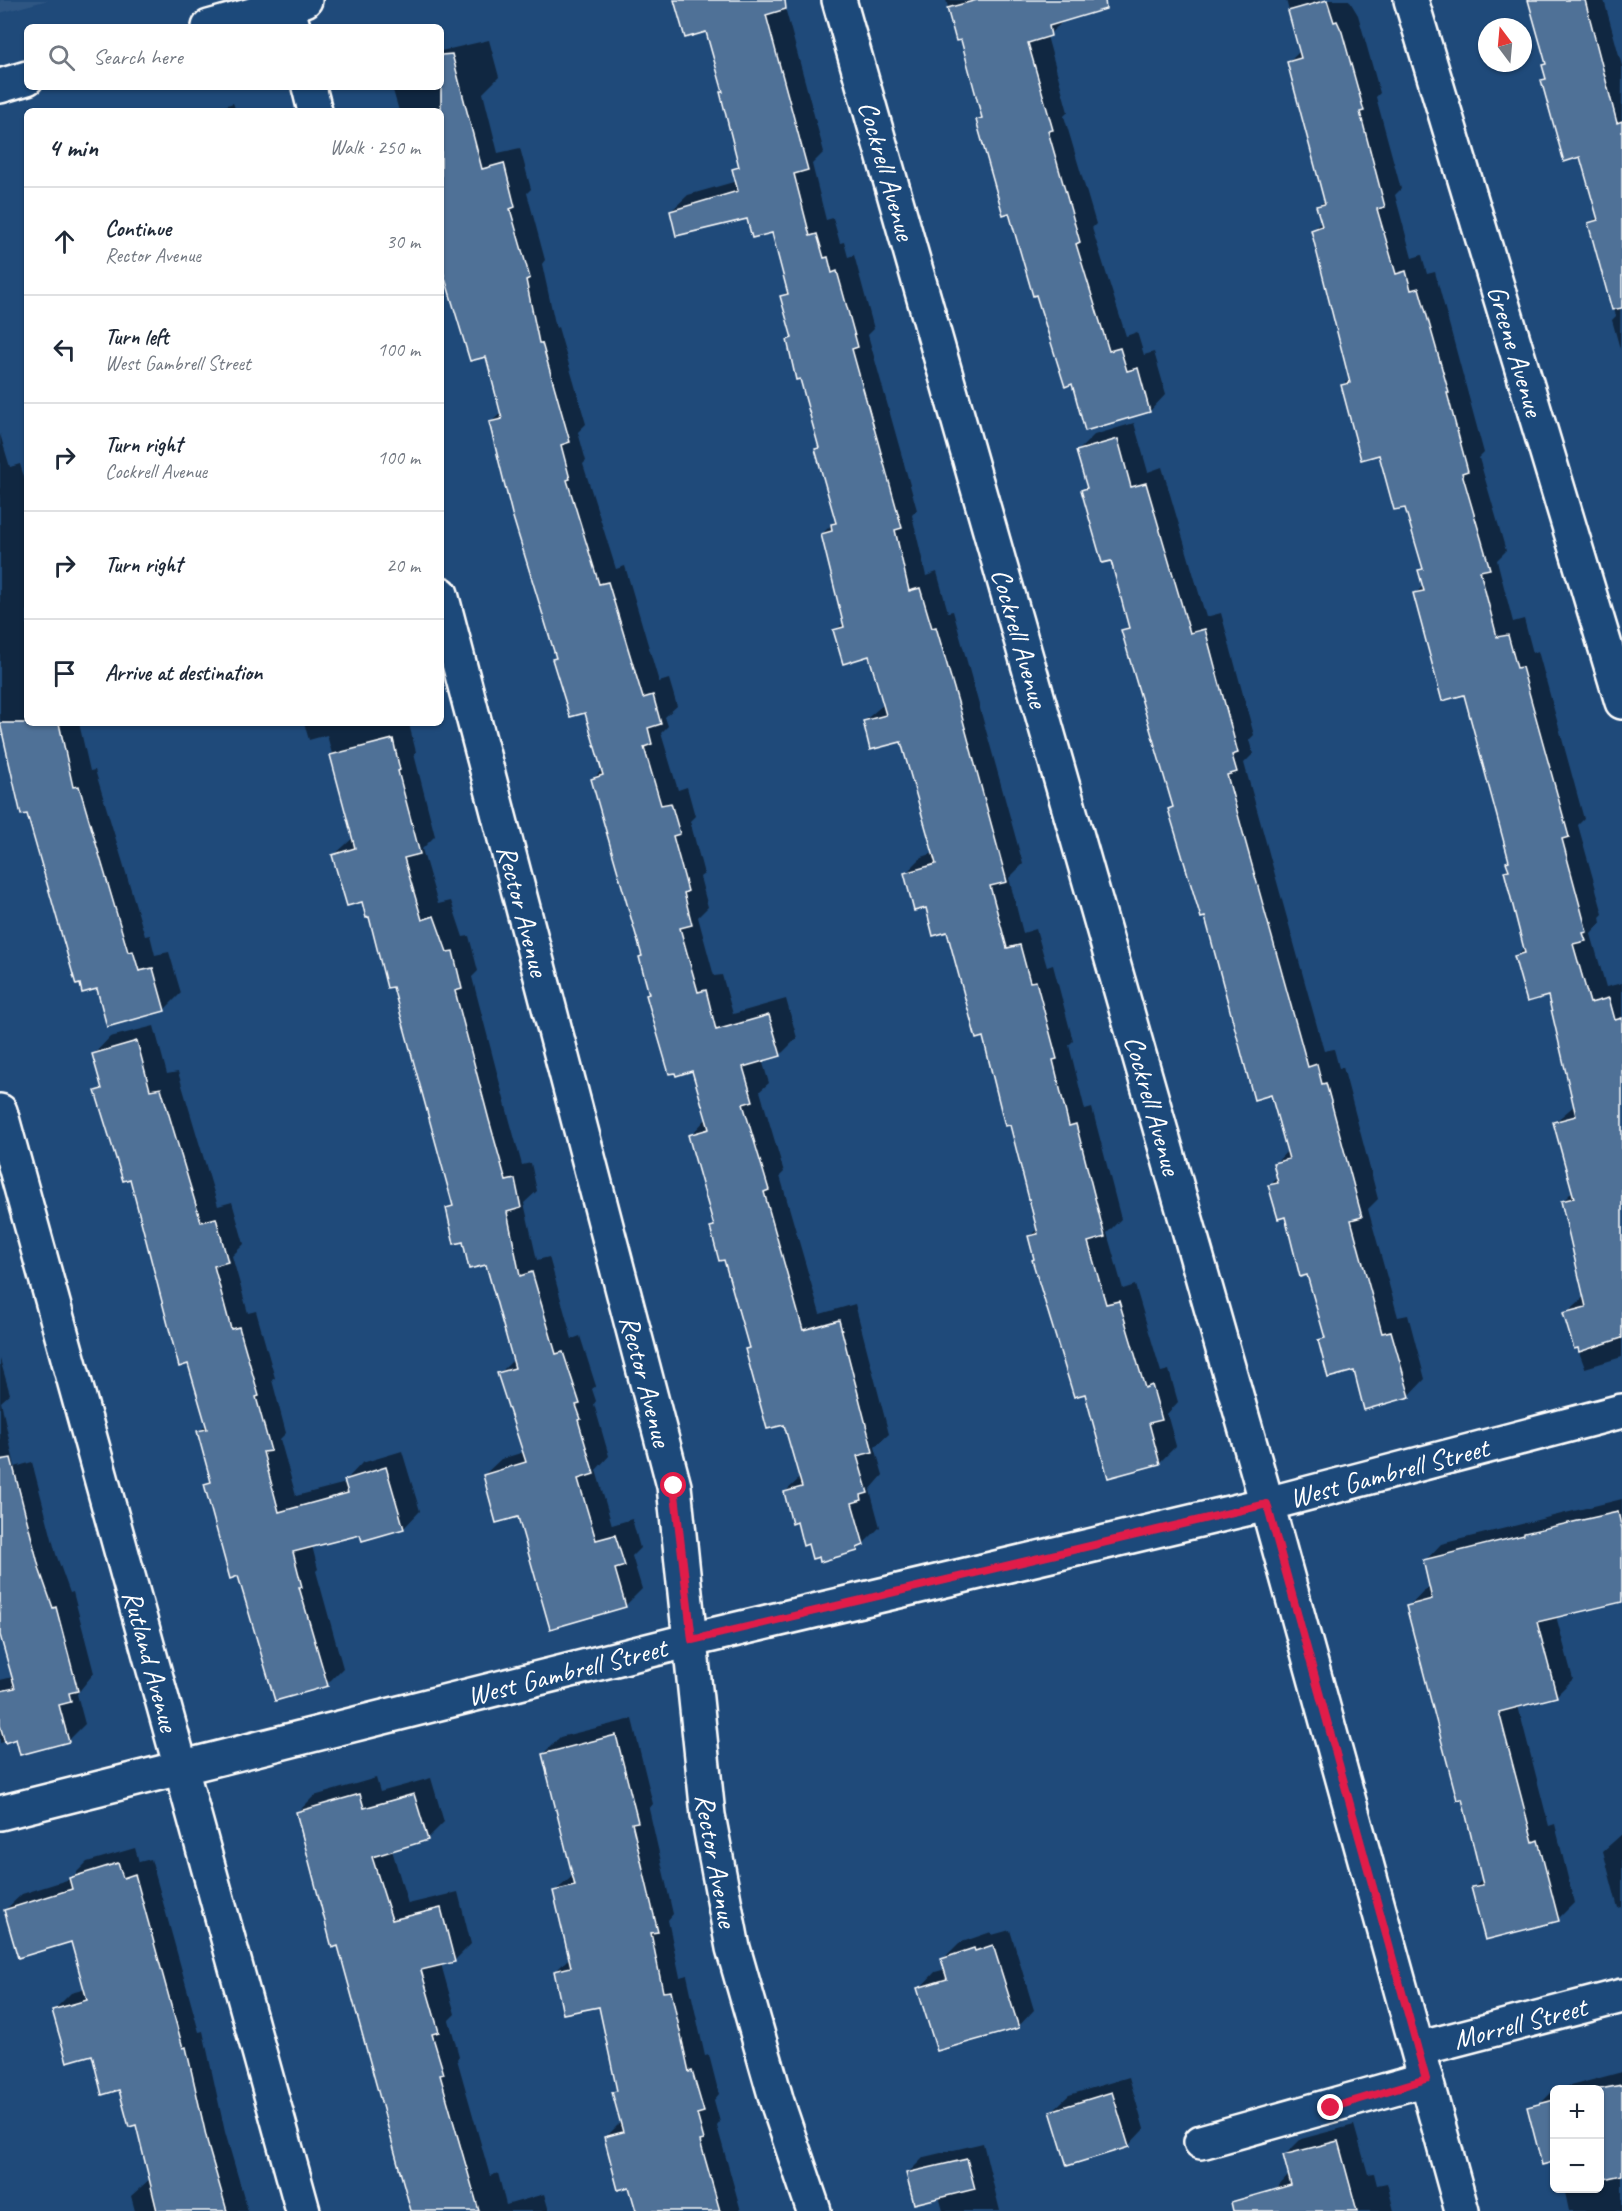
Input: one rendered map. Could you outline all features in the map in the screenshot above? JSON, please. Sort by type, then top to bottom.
[{"type":"street","name":"Cockrell Avenue","points":[[839,0],[1267,1504],[1462,2211]]},
{"type":"street","name":"Greene Avenue","points":[[1411,0],[1622,702]]},
{"type":"street","points":[[225,24],[295,11]]},
{"type":"street","points":[[0,86],[24,79]]},
{"type":"street","points":[[310,90],[314,108]]},
{"type":"street","name":"Rector Avenue","points":[[444,605],[674,1486],[692,1640],[708,1815],[733,1948],[777,2102],[814,2211]]},
{"type":"street","name":"Rutland Avenue","points":[[0,1111],[303,2211]]},
{"type":"street","name":"West Gambrell Street","points":[[0,1813],[692,1640],[1267,1504],[1622,1411]]},
{"type":"street","name":"Morrell Street","points":[[1201,2142],[1622,1996]]},
{"type":"shaded area","points":[[0,0],[48,0],[0,13]]},
{"type":"building","points":[[674,0],[785,0],[786,9],[766,15],[808,170],[794,174],[810,236],[817,234],[824,258],[828,257],[832,273],[837,271],[858,347],[852,349],[902,528],[895,530],[909,591],[920,588],[932,628],[936,627],[958,702],[1007,882],[990,886],[1007,948],[1020,945],[1030,982],[1036,981],[1057,1059],[1053,1060],[1069,1126],[1076,1124],[1105,1237],[1088,1242],[1106,1304],[1119,1301],[1145,1388],[1152,1385],[1162,1420],[1149,1423],[1160,1464],[1108,1478],[1085,1394],[1074,1397],[1032,1260],[1034,1259],[1028,1236],[1038,1234],[1010,1125],[1005,1126],[983,1037],[976,1039],[947,932],[933,936],[926,908],[914,911],[904,873],[936,864],[901,742],[870,750],[863,721],[886,715],[869,656],[843,664],[833,630],[844,627],[821,534],[832,531],[831,524],[836,523],[815,449],[819,448],[800,379],[796,380],[787,340],[792,338],[780,296],[788,294],[772,233],[752,238],[747,219],[676,236],[670,211],[738,191],[732,169],[739,167],[720,92],[723,92],[706,32],[685,38]]},
{"type":"building","points":[[977,0],[1105,0],[1106,9],[1049,26],[1051,36],[1028,43],[1053,130],[1048,131],[1080,242],[1076,244],[1109,351],[1120,348],[1127,371],[1138,368],[1150,412],[1085,431],[1072,384],[1065,387],[1036,295],[1033,296],[1009,213],[1003,215],[976,120],[982,118],[961,40],[956,41],[947,8]]},
{"type":"building","points":[[1327,0],[1334,22],[1337,21],[1342,32],[1364,111],[1360,112],[1385,207],[1377,209],[1396,274],[1406,271],[1411,290],[1419,288],[1449,393],[1447,393],[1468,471],[1462,473],[1490,569],[1480,571],[1497,637],[1508,635],[1517,668],[1522,667],[1569,837],[1562,839],[1587,932],[1583,933],[1586,941],[1573,944],[1590,1003],[1609,998],[1615,1020],[1622,1018],[1622,1338],[1579,1352],[1578,1348],[1574,1349],[1563,1313],[1586,1307],[1561,1201],[1574,1198],[1553,1122],[1576,1116],[1548,996],[1527,1002],[1514,956],[1525,953],[1504,871],[1509,870],[1506,862],[1509,861],[1464,695],[1442,701],[1413,593],[1424,591],[1418,570],[1423,569],[1405,508],[1394,510],[1379,455],[1361,460],[1341,385],[1350,383],[1311,230],[1322,226],[1316,206],[1325,204],[1287,62],[1301,58],[1288,11]]},
{"type":"building","points":[[1528,0],[1585,0],[1617,123],[1622,121],[1622,308],[1612,310],[1588,223],[1598,220],[1580,157],[1564,162],[1541,80],[1546,79],[1542,65],[1546,64]]},
{"type":"building","points":[[452,54],[482,169],[504,163],[515,207],[510,209],[530,278],[526,280],[539,343],[542,343],[570,442],[561,445],[570,479],[567,480],[599,584],[608,582],[643,698],[653,695],[661,724],[648,728],[652,744],[644,747],[661,805],[671,803],[680,834],[673,836],[688,891],[684,893],[692,925],[680,928],[698,992],[706,990],[716,1030],[769,1015],[781,1056],[743,1067],[753,1101],[743,1104],[769,1190],[764,1192],[803,1330],[839,1320],[873,1452],[857,1456],[868,1493],[861,1495],[862,1500],[852,1503],[864,1545],[857,1548],[858,1551],[820,1562],[819,1557],[812,1559],[808,1544],[803,1546],[797,1522],[792,1524],[784,1492],[802,1487],[784,1425],[767,1429],[745,1349],[749,1348],[724,1260],[719,1261],[710,1227],[714,1226],[688,1135],[709,1129],[692,1071],[676,1076],[675,1073],[669,1074],[646,995],[649,994],[639,957],[642,956],[591,779],[603,775],[585,713],[570,717],[552,659],[556,658],[512,514],[489,422],[502,419],[486,357],[470,361],[444,275],[444,108],[441,108],[441,90],[444,90],[444,55]]},
{"type":"building","points":[[1118,439],[1131,487],[1146,483],[1190,633],[1205,629],[1238,753],[1232,755],[1237,772],[1227,775],[1308,1067],[1317,1064],[1322,1084],[1326,1083],[1362,1217],[1351,1220],[1382,1333],[1391,1331],[1410,1397],[1364,1410],[1354,1371],[1328,1378],[1318,1340],[1325,1338],[1307,1275],[1300,1277],[1285,1217],[1278,1219],[1268,1185],[1278,1183],[1273,1163],[1289,1159],[1271,1095],[1254,1100],[1205,917],[1201,918],[1168,809],[1173,807],[1121,630],[1129,628],[1111,561],[1102,563],[1081,490],[1087,488],[1076,451]]},
{"type":"building","points":[[0,723],[60,726],[73,787],[79,786],[128,952],[133,951],[139,971],[153,968],[165,1011],[107,1027],[97,989],[82,993],[80,984],[76,985],[27,814],[21,815]]},
{"type":"building","points":[[393,739],[400,770],[398,771],[420,854],[404,858],[422,920],[434,916],[447,952],[453,951],[462,989],[455,991],[489,1120],[506,1181],[515,1179],[521,1208],[507,1212],[520,1276],[532,1272],[556,1354],[563,1352],[580,1404],[576,1405],[581,1419],[578,1420],[594,1474],[578,1479],[596,1540],[615,1535],[625,1566],[615,1569],[626,1607],[550,1629],[518,1517],[496,1523],[483,1475],[526,1462],[497,1373],[515,1368],[486,1265],[469,1269],[463,1242],[454,1244],[446,1208],[453,1206],[393,987],[387,988],[369,917],[366,918],[362,902],[347,906],[332,855],[355,848],[330,755]]},
{"type":"building","points":[[137,1041],[150,1090],[161,1088],[201,1222],[216,1218],[228,1262],[214,1266],[231,1329],[239,1327],[259,1396],[256,1397],[271,1451],[263,1452],[279,1512],[348,1493],[344,1480],[386,1467],[404,1529],[362,1541],[360,1535],[293,1552],[302,1587],[299,1587],[328,1686],[275,1701],[238,1576],[230,1579],[204,1484],[211,1482],[197,1431],[207,1429],[188,1364],[179,1367],[130,1179],[123,1181],[95,1091],[102,1089],[92,1054]]},
{"type":"building","points":[[11,1458],[40,1571],[53,1608],[56,1607],[78,1691],[69,1693],[71,1702],[59,1705],[69,1742],[20,1755],[16,1739],[5,1743],[0,1725],[0,1691],[15,1688],[0,1635],[0,1460]]},
{"type":"building","points":[[1618,1512],[1622,1529],[1622,1602],[1537,1622],[1557,1697],[1499,1712],[1533,1842],[1538,1840],[1559,1921],[1485,1940],[1471,1887],[1483,1885],[1462,1799],[1457,1800],[1406,1606],[1432,1599],[1423,1560],[1524,1535],[1524,1533]]},
{"type":"building","points":[[616,1735],[638,1822],[632,1823],[658,1932],[651,1933],[663,1992],[671,1991],[689,2072],[692,2071],[704,2112],[697,2114],[704,2140],[700,2141],[720,2211],[636,2211],[629,2187],[618,2190],[604,2137],[623,2132],[612,2092],[617,2091],[599,2007],[563,2014],[554,1971],[571,1967],[553,1891],[575,1886],[542,1754]]},
{"type":"building","points":[[360,1794],[364,1808],[414,1794],[428,1840],[372,1857],[392,1920],[441,1908],[455,1962],[421,1970],[439,2032],[432,2034],[444,2074],[440,2075],[479,2211],[411,2211],[338,1946],[332,1948],[296,1812]]},
{"type":"building","points":[[118,1863],[123,1878],[135,1874],[183,2048],[186,2047],[209,2149],[227,2211],[157,2211],[136,2125],[129,2127],[119,2090],[102,2095],[92,2055],[67,2062],[52,2010],[87,2000],[71,1942],[18,1958],[4,1910],[72,1889],[69,1878]]},
{"type":"building","points":[[993,1945],[1019,2028],[937,2051],[917,1988],[947,1979],[941,1959],[974,1948],[975,1951]]},
{"type":"building","points":[[1622,2085],[1622,2175],[1604,2179],[1604,2139],[1604,2088]]},
{"type":"building","points":[[1112,2092],[1129,2147],[1067,2166],[1050,2111]]},
{"type":"building","points":[[1550,2101],[1550,2163],[1542,2165],[1527,2107]]},
{"type":"building","points":[[1338,2141],[1357,2211],[1233,2211],[1231,2202],[1291,2185],[1283,2155]]},
{"type":"building","points":[[967,2159],[975,2189],[914,2204],[906,2173]]},
{"type":"route","points":[[674,1486],[692,1640],[1267,1504],[1426,2079],[1331,2108]]}]
